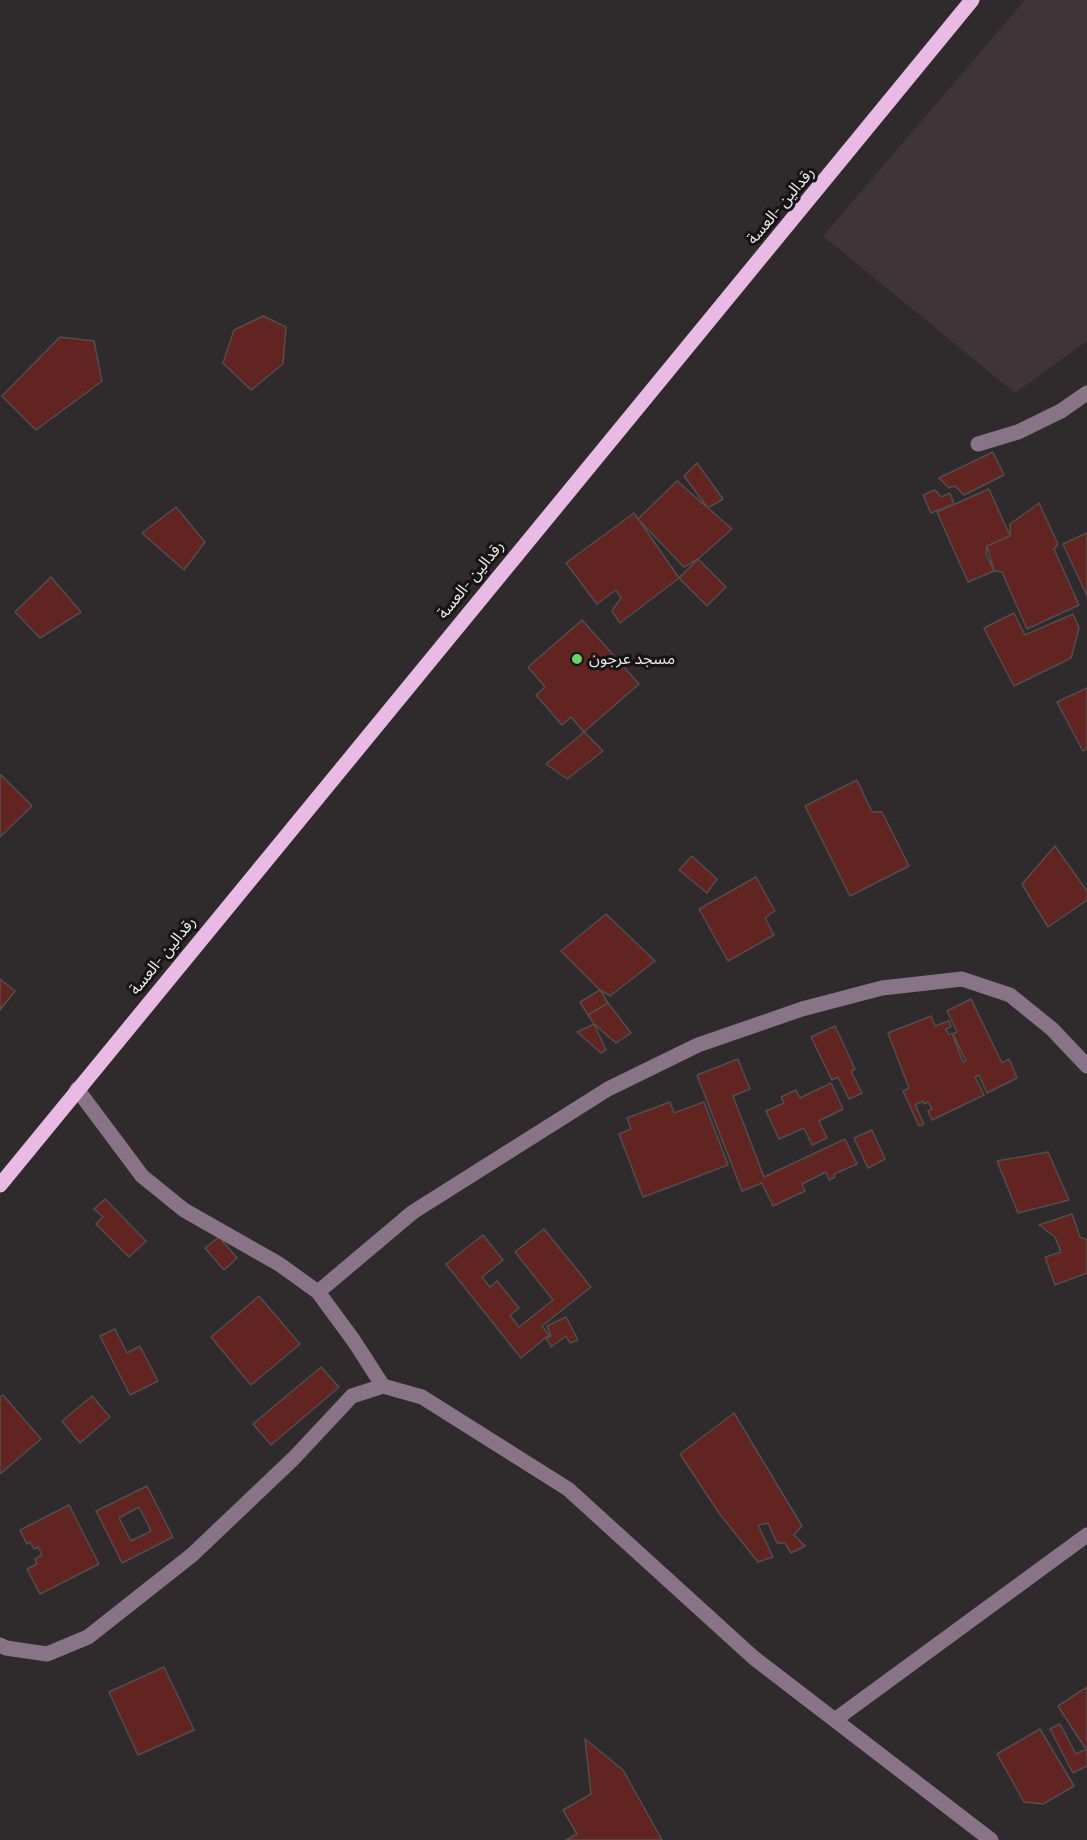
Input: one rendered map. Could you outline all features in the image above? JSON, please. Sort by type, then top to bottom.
[{"type":"main road","name":"رقدالين -العسة","points":[[0,1185],[972,0]]},
{"type":"street","points":[[978,444],[1018,432],[1061,411],[1087,393]]},
{"type":"street","points":[[318,1292],[413,1212],[608,1089],[698,1045],[802,1009],[882,988],[962,980],[1010,995],[1052,1029],[1087,1066]]},
{"type":"street","points":[[77,1089],[142,1176],[184,1210],[279,1264],[318,1292],[354,1341],[382,1386]]},
{"type":"street","points":[[0,1644],[6,1648],[47,1654],[88,1637],[192,1555],[294,1458],[352,1396],[382,1386],[422,1396],[568,1489],[754,1658],[991,1840]]},
{"type":"street","points":[[836,1719],[1087,1535]]},
{"type":"shaded area","points":[[1025,0],[1087,0],[1087,341],[1015,393],[823,236]]},
{"type":"building","points":[[263,316],[286,327],[283,364],[251,390],[223,363],[234,330]]},
{"type":"building","points":[[60,337],[94,341],[102,381],[36,430],[2,396]]},
{"type":"building","points":[[993,452],[1004,475],[964,495],[955,486],[949,488],[939,478]]},
{"type":"building","points":[[697,463],[723,499],[708,508],[684,476]]},
{"type":"building","points":[[677,481],[732,529],[698,559],[684,567],[638,519]]},
{"type":"building","points":[[989,489],[1010,536],[987,546],[986,554],[994,571],[968,582],[937,512]]},
{"type":"building","points":[[935,490],[941,497],[950,493],[954,504],[931,513],[923,495]]},
{"type":"building","points":[[1039,503],[1058,544],[1054,549],[1079,605],[1027,629],[1002,572],[994,571],[987,546],[1010,536],[1010,524]]},
{"type":"building","points":[[176,507],[205,542],[184,570],[142,533]]},
{"type":"building","points":[[634,513],[679,578],[620,623],[612,611],[621,598],[616,590],[597,604],[566,563]]},
{"type":"building","points":[[1087,533],[1087,596],[1063,544]]},
{"type":"building","points":[[698,559],[726,587],[707,606],[679,578]]},
{"type":"building","points":[[51,577],[81,612],[40,638],[15,612]]},
{"type":"building","points":[[1014,613],[1025,635],[1073,614],[1079,628],[1071,658],[1014,686],[984,628]]},
{"type":"building","points":[[582,620],[639,684],[584,732],[571,717],[562,725],[536,695],[545,687],[528,667]]},
{"type":"building","points":[[1087,688],[1087,749],[1083,751],[1057,702]]},
{"type":"building","points":[[584,732],[603,751],[567,779],[546,764]]},
{"type":"building","points":[[0,774],[32,806],[0,837]]},
{"type":"building","points":[[857,780],[872,812],[882,812],[909,866],[850,896],[805,806]]},
{"type":"building","points":[[1055,846],[1087,891],[1087,900],[1048,927],[1022,884]]},
{"type":"building","points":[[692,856],[717,879],[707,893],[679,870]]},
{"type":"building","points":[[756,877],[775,911],[765,918],[774,935],[728,961],[699,909]]},
{"type":"building","points":[[606,914],[655,961],[610,996],[600,990],[561,951]]},
{"type":"building","points":[[0,979],[15,991],[0,1010]]},
{"type":"building","points":[[600,990],[608,1003],[588,1015],[580,1002]]},
{"type":"building","points":[[971,999],[1002,1063],[1009,1059],[1017,1078],[987,1093],[979,1075],[975,1077],[984,1095],[932,1120],[928,1111],[932,1109],[928,1102],[924,1104],[923,1101],[915,1105],[924,1124],[919,1126],[903,1091],[909,1088],[888,1033],[931,1016],[935,1026],[949,1021],[951,1027],[946,1029],[949,1035],[952,1033],[963,1062],[966,1061],[953,1034],[957,1032],[947,1011]]},
{"type":"building","points":[[608,1003],[631,1033],[616,1043],[594,1024],[588,1015]]},
{"type":"building","points":[[594,1024],[606,1050],[601,1053],[577,1032]]},
{"type":"building","points":[[835,1026],[855,1069],[851,1071],[862,1093],[849,1099],[838,1077],[832,1080],[811,1037]]},
{"type":"building","points":[[738,1059],[750,1089],[733,1096],[764,1177],[845,1139],[857,1164],[834,1174],[835,1177],[829,1180],[826,1172],[802,1184],[805,1191],[773,1206],[762,1183],[742,1191],[697,1075]]},
{"type":"building","points":[[831,1083],[843,1109],[819,1121],[827,1138],[812,1145],[804,1128],[779,1139],[766,1111],[784,1103],[781,1097],[796,1090],[800,1098]]},
{"type":"building","points":[[670,1102],[674,1113],[704,1102],[728,1165],[643,1197],[619,1134],[631,1129],[627,1118]]},
{"type":"building","points":[[872,1130],[885,1159],[868,1168],[854,1138]]},
{"type":"building","points":[[1048,1152],[1069,1200],[1018,1213],[997,1161]]},
{"type":"building","points":[[105,1199],[146,1241],[129,1257],[96,1224],[103,1217],[94,1209]]},
{"type":"building","points":[[1072,1214],[1080,1237],[1087,1240],[1087,1273],[1055,1285],[1045,1257],[1061,1252],[1055,1237],[1039,1225]]},
{"type":"building","points":[[544,1229],[591,1287],[542,1326],[549,1335],[521,1358],[446,1264],[483,1235],[503,1260],[482,1277],[490,1287],[497,1281],[519,1308],[510,1315],[519,1327],[553,1300],[515,1252]]},
{"type":"building","points":[[219,1237],[237,1258],[224,1270],[205,1248]]},
{"type":"building","points":[[259,1296],[300,1344],[251,1385],[211,1337]]},
{"type":"building","points":[[566,1317],[578,1340],[570,1343],[566,1336],[551,1347],[546,1338],[551,1336],[547,1326]]},
{"type":"building","points":[[115,1329],[127,1353],[140,1346],[158,1381],[130,1395],[100,1336]]},
{"type":"building","points":[[321,1367],[339,1387],[271,1445],[253,1424]]},
{"type":"building","points":[[3,1395],[41,1439],[0,1474],[0,1397]]},
{"type":"building","points":[[92,1396],[110,1417],[80,1443],[62,1421]]},
{"type":"building","points":[[734,1413],[802,1526],[794,1535],[805,1546],[791,1553],[785,1543],[777,1543],[768,1523],[758,1525],[773,1557],[758,1562],[719,1513],[680,1454]]},
{"type":"building","points":[[147,1486],[173,1537],[122,1563],[96,1511]],"holes":[[[139,1507],[151,1531],[131,1541],[119,1518]]]},
{"type":"building","points":[[69,1505],[99,1564],[40,1594],[27,1569],[37,1564],[35,1559],[42,1555],[38,1547],[34,1549],[30,1542],[27,1544],[20,1530]]},
{"type":"building","points":[[164,1667],[194,1730],[138,1755],[109,1692]]},
{"type":"building","points":[[1087,1687],[1087,1746],[1085,1748],[1058,1706]]},
{"type":"building","points":[[1060,1724],[1076,1754],[1087,1749],[1087,1766],[1073,1773],[1050,1729]]},
{"type":"building","points":[[1040,1729],[1074,1786],[1043,1804],[1024,1802],[997,1754]]},
{"type":"building","points":[[585,1739],[623,1770],[662,1840],[566,1840],[577,1834],[563,1810],[591,1794]]},
{"type":"place","name":"مسجد عرجون","points":[[577,659]]}]
